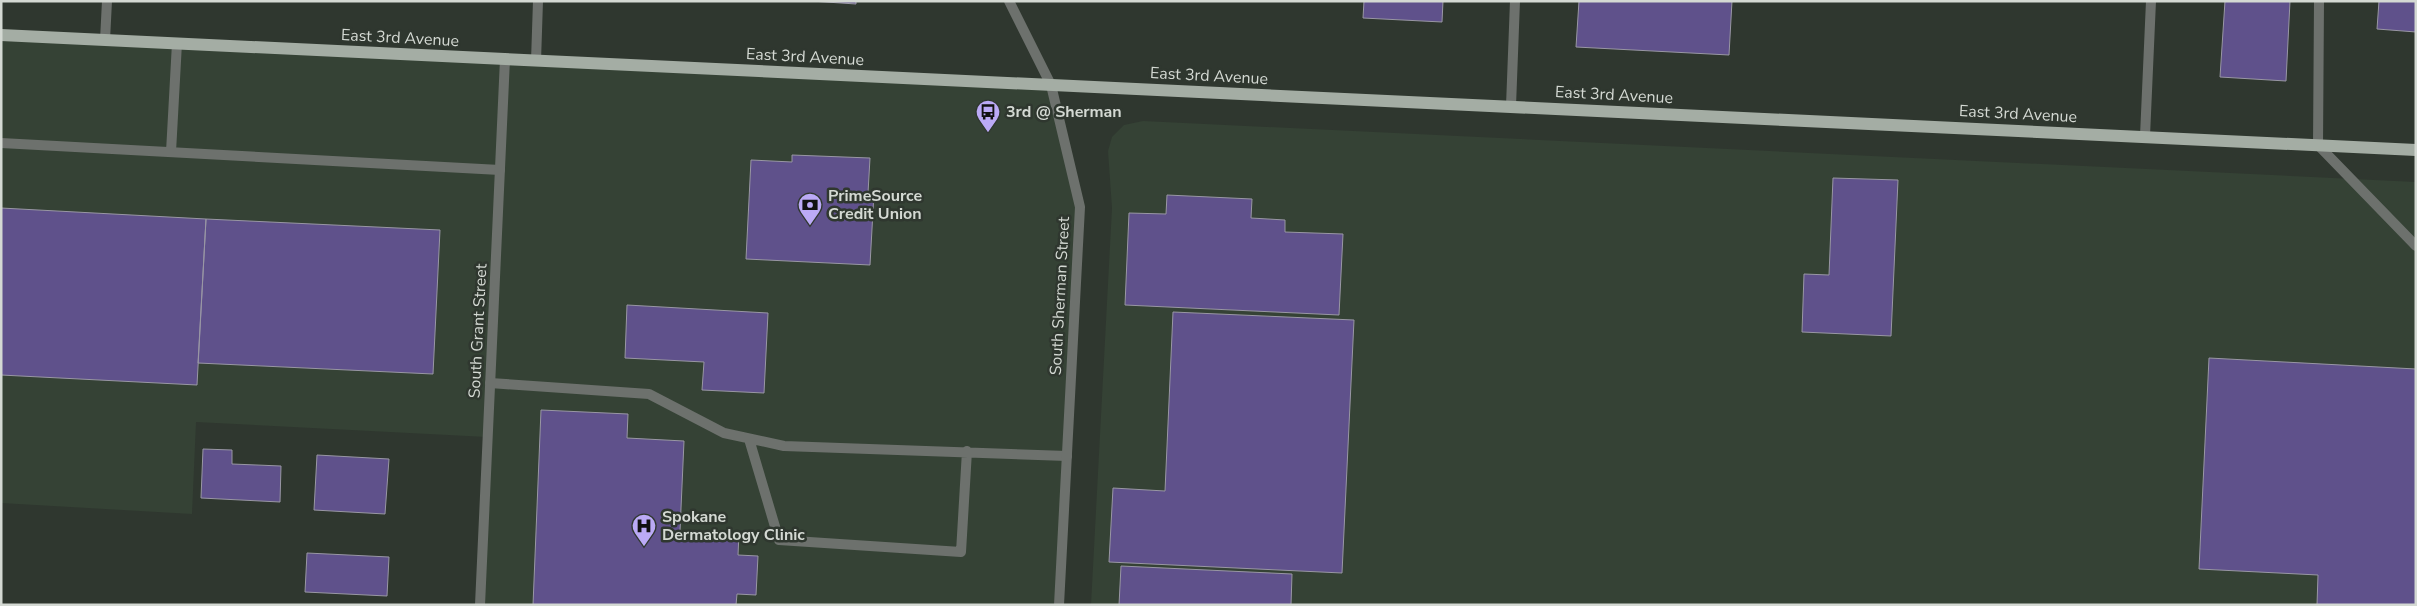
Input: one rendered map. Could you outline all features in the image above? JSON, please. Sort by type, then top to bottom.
[{"type":"main road","name":"East 3rd Avenue","points":[[1,35],[2416,150]]},
{"type":"street","points":[[105,40],[107,1]]},
{"type":"street","points":[[536,61],[538,1]]},
{"type":"street","name":"South Sherman Street","points":[[1009,1],[1051,85],[1080,207],[1059,605]]},
{"type":"street","points":[[1511,106],[1515,1]]},
{"type":"street","points":[[2145,136],[2151,1]]},
{"type":"street","points":[[2319,1],[2318,145],[2416,246]]},
{"type":"street","points":[[171,152],[177,43]]},
{"type":"street","name":"South Grant Street","points":[[480,605],[505,59]]},
{"type":"street","points":[[1,143],[500,170]]},
{"type":"street","points":[[490,383],[649,394],[724,433],[784,446],[1067,456]]},
{"type":"street","points":[[749,439],[779,540],[961,552],[967,451]]},
{"type":"shaded area","points":[[1,35],[1051,85],[1080,207],[1060,605],[480,605],[487,437],[196,422],[192,514],[1,503]]},
{"type":"shaded area","points":[[1143,121],[2416,182],[2416,605],[1091,605],[1112,208],[1108,151],[1112,137],[1124,125]]},
{"type":"building","points":[[811,1],[856,1],[856,4]]},
{"type":"building","points":[[1364,1],[1443,1],[1442,22],[1363,18]]},
{"type":"building","points":[[1579,1],[1732,1],[1729,55],[1576,47]]},
{"type":"building","points":[[2225,1],[2290,1],[2286,81],[2220,77]]},
{"type":"building","points":[[2379,1],[2416,1],[2416,32],[2377,29]]},
{"type":"building","name":"PrimeSource Credit Union","points":[[792,155],[870,158],[868,193],[874,193],[870,265],[746,259],[751,160],[792,162]]},
{"type":"building","points":[[1833,178],[1898,180],[1891,336],[1802,332],[1804,274],[1829,275]]},
{"type":"building","points":[[1167,195],[1252,199],[1251,218],[1285,220],[1285,232],[1343,234],[1339,315],[1125,305],[1129,213],[1166,214]]},
{"type":"building","points":[[1,208],[206,219],[197,385],[1,375]]},
{"type":"building","points":[[206,219],[440,230],[433,374],[198,363]]},
{"type":"building","points":[[627,305],[768,313],[764,393],[702,390],[704,362],[625,358]]},
{"type":"building","points":[[1173,312],[1354,320],[1342,573],[1109,562],[1113,488],[1165,491]]},
{"type":"building","points":[[2209,358],[2416,369],[2416,605],[2317,605],[2318,575],[2199,569]]},
{"type":"building","points":[[541,410],[628,414],[627,438],[684,441],[680,531],[739,533],[738,555],[758,556],[756,595],[737,594],[736,605],[533,605]]},
{"type":"building","points":[[203,449],[232,450],[232,464],[281,466],[280,502],[201,498]]},
{"type":"building","points":[[317,455],[389,459],[385,514],[314,510]]},
{"type":"building","points":[[307,553],[389,557],[387,596],[305,592]]},
{"type":"building","points":[[1121,566],[1292,574],[1291,605],[1119,605]]},
{"type":"place","name":"3rd @ Sherman","points":[[988,133]]},
{"type":"place","name":"PrimeSource Credit Union","points":[[810,226]]},
{"type":"place","name":"Spokane Dermatology Clinic","points":[[644,547]]}]
